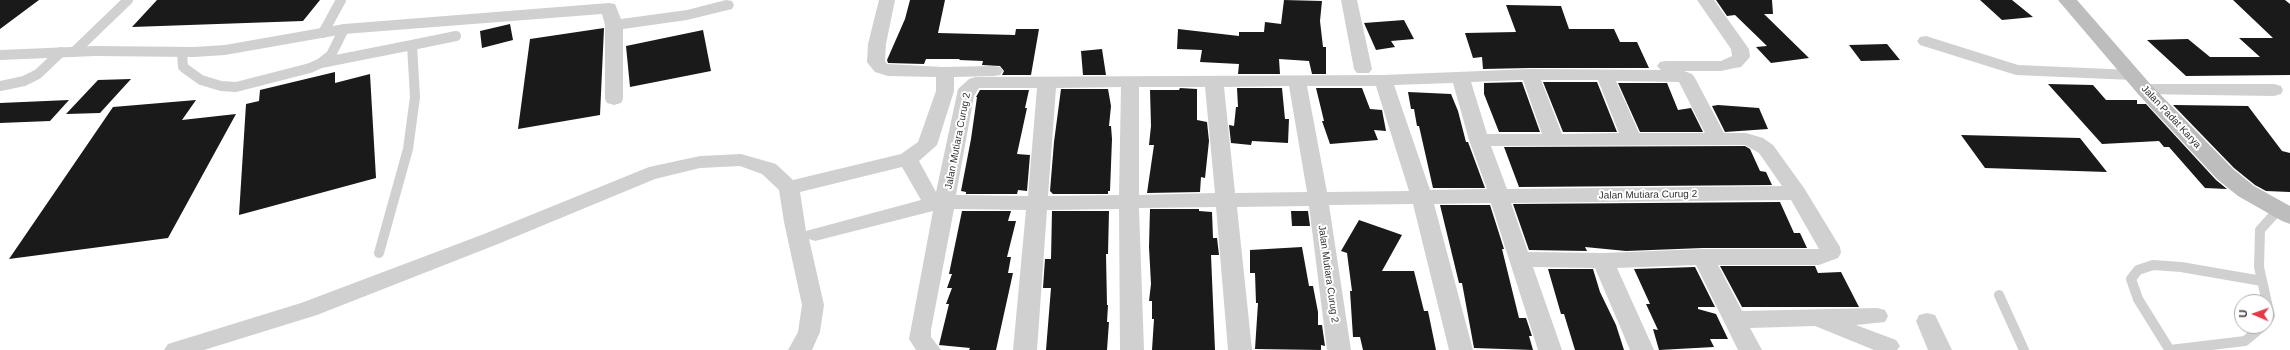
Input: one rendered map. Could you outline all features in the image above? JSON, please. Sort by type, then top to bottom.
[{"type":"street","points":[[887,0],[877,44],[876,62],[881,68],[892,72],[1721,66],[1735,63],[1741,57],[1740,49],[1705,0]]},
{"type":"street","points":[[1349,0],[1363,69]]},
{"type":"street","name":"Jalan Padat Karya","points":[[2067,0],[2139,83],[2225,174],[2246,191],[2284,213]]},
{"type":"street","points":[[0,55],[68,52],[182,52],[225,50],[344,29],[612,4],[614,25],[614,99]]},
{"type":"street","points":[[614,25],[687,15],[726,5]]},
{"type":"street","points":[[1926,41],[2016,70],[2139,83],[2274,90]]},
{"type":"street","points":[[789,188],[908,159],[927,145],[945,91],[943,72]]},
{"type":"street","points":[[1530,74],[1554,139]]},
{"type":"street","name":"Jalan Mutiara Curug 2","points":[[929,350],[920,339],[920,330],[940,203],[965,96],[970,86],[974,83],[1047,84],[1214,80],[1383,80],[1530,74],[1684,77],[1717,138]]},
{"type":"street","points":[[1605,75],[1631,138]]},
{"type":"street","points":[[1460,77],[1479,140],[1550,350]]},
{"type":"street","points":[[1214,80],[1224,200],[1240,350]]},
{"type":"street","name":"Jalan Mutiara Curug 2","points":[[1297,80],[1318,198],[1339,350]]},
{"type":"street","points":[[1383,80],[1422,198],[1461,350]]},
{"type":"street","points":[[1130,82],[1129,201],[1132,350]]},
{"type":"street","points":[[1025,350],[1047,84]]},
{"type":"street","points":[[1479,140],[1746,138],[1756,142],[1766,149],[1797,193],[1829,247],[1828,255],[1819,257],[1703,257],[1603,261],[1519,260]]},
{"type":"street","points":[[908,159],[940,203]]},
{"type":"street","points":[[176,350],[309,309],[491,239],[649,174],[700,162],[741,160],[769,169],[789,188],[794,222],[813,305],[809,332],[800,350]]},
{"type":"street","name":"Jalan Mutiara Curug 2","points":[[815,234],[940,203],[1797,193]]},
{"type":"street","points":[[1703,257],[1750,350]]},
{"type":"street","points":[[1603,261],[1642,350]]},
{"type":"street","points":[[1735,320],[1817,319],[1877,316]]},
{"type":"street","points":[[1817,319],[1888,346]]},
{"type":"street","points":[[1927,321],[1940,350]]},
{"type":"lane","points":[[0,86],[24,81],[38,74],[68,52],[128,0]]},
{"type":"lane","points":[[323,33],[341,0]]},
{"type":"lane","points":[[321,63],[331,55],[344,29]]},
{"type":"lane","points":[[182,52],[183,67],[201,80],[221,86],[236,87],[310,68],[321,63],[456,36]]},
{"type":"lane","points":[[379,253],[408,149],[415,97],[412,45]]},
{"type":"lane","points":[[2265,294],[2259,267],[2260,230],[2284,213]]},
{"type":"lane","points":[[2253,334],[2245,341],[2170,350],[2138,299],[2131,279],[2138,270],[2153,265],[2181,267],[2262,281]]},
{"type":"lane","points":[[1999,295],[2024,350]]},
{"type":"building","points":[[0,0],[39,0],[0,29]]},
{"type":"building","points":[[157,0],[320,0],[303,21],[132,27]]},
{"type":"building","points":[[910,0],[945,0],[938,33],[1015,35],[1016,29],[1039,29],[1031,75],[1002,75],[1004,71],[1000,66],[982,65],[983,61],[959,60],[960,59],[926,59],[924,64],[888,63],[887,60],[905,19]]},
{"type":"building","points":[[1284,0],[1322,1],[1320,21],[1323,47],[1326,47],[1326,74],[1312,74],[1309,61],[1279,59],[1280,74],[1238,74],[1239,64],[1200,62],[1202,50],[1177,49],[1178,29],[1239,36],[1239,32],[1264,32],[1265,22],[1281,24]]},
{"type":"building","points":[[1716,0],[1772,0],[1773,14],[1764,14],[1809,58],[1771,63],[1756,47],[1767,46],[1735,15],[1727,16]]},
{"type":"building","points":[[1980,0],[2012,0],[2033,17],[2002,20]]},
{"type":"building","points":[[2233,0],[2285,0],[2290,4],[2290,75],[2186,76],[2147,40],[2188,39],[2210,57],[2260,57],[2239,38],[2273,38]]},
{"type":"building","points":[[1506,5],[1561,6],[1569,29],[1614,29],[1620,42],[1637,42],[1649,68],[1483,69],[1482,57],[1473,58],[1465,33],[1516,32]]},
{"type":"building","points":[[1404,20],[1414,39],[1391,41],[1395,47],[1376,50],[1364,23]]},
{"type":"building","points":[[510,24],[513,40],[482,48],[480,31]]},
{"type":"building","points":[[604,28],[600,115],[518,129],[530,39]]},
{"type":"building","points":[[703,30],[711,71],[630,87],[626,46]]},
{"type":"building","points":[[1887,44],[1900,60],[1861,61],[1849,45]]},
{"type":"building","points":[[1102,49],[1106,75],[1083,75],[1081,51]]},
{"type":"building","points":[[335,72],[335,83],[370,74],[376,178],[239,215],[246,104],[259,101],[260,90]]},
{"type":"building","points":[[131,79],[100,113],[66,114],[98,80]]},
{"type":"building","points":[[1522,82],[1540,132],[1499,132],[1484,94],[1484,83]]},
{"type":"building","points":[[1543,82],[1597,82],[1617,132],[1563,132]]},
{"type":"building","points":[[1618,83],[1667,83],[1678,110],[1691,108],[1703,132],[1640,132]]},
{"type":"building","points":[[2048,84],[2093,85],[2106,100],[2137,100],[2137,104],[2146,104],[2216,180],[2227,189],[2205,188],[2169,147],[2164,147],[2159,141],[2102,144]]},
{"type":"building","points":[[1180,88],[1197,89],[1197,120],[1207,122],[1209,141],[1205,178],[1201,177],[1200,192],[1147,193],[1154,145],[1149,145],[1151,126],[1150,90],[1179,90]]},
{"type":"building","points":[[1237,88],[1282,88],[1285,119],[1289,119],[1288,143],[1252,141],[1251,145],[1231,143],[1229,125],[1234,126],[1236,107],[1238,107]]},
{"type":"building","points":[[1316,88],[1362,88],[1370,109],[1382,110],[1386,131],[1374,130],[1378,140],[1330,144],[1322,121],[1324,121]]},
{"type":"building","points":[[1061,89],[1108,89],[1111,106],[1109,126],[1111,126],[1112,139],[1110,191],[1108,191],[1108,194],[1053,194],[1050,191],[1054,142]]},
{"type":"building","points":[[980,90],[1029,90],[1025,108],[1027,108],[1017,154],[1030,155],[1027,191],[1018,190],[1017,194],[966,194],[966,192],[961,191],[971,139],[976,97]]},
{"type":"building","points":[[1408,92],[1451,94],[1458,111],[1466,142],[1468,142],[1485,188],[1433,188],[1419,126],[1417,126],[1414,109],[1411,109]]},
{"type":"building","points":[[69,100],[50,121],[0,123],[0,103]]},
{"type":"building","points":[[196,100],[182,120],[236,114],[168,238],[9,259],[113,107]]},
{"type":"building","points":[[1718,105],[1759,108],[1768,129],[1725,132],[1712,106]]},
{"type":"building","points":[[2173,105],[2248,106],[2282,151],[2290,153],[2290,192],[2266,191],[2255,185],[2234,168]]},
{"type":"building","points":[[1961,135],[2080,138],[2107,172],[1985,168]]},
{"type":"building","points":[[1745,146],[1750,149],[1760,171],[1766,172],[1772,185],[1519,187],[1504,147]]},
{"type":"building","points":[[1780,202],[1794,233],[1800,233],[1807,248],[1703,248],[1626,251],[1585,247],[1587,251],[1529,250],[1513,204]]},
{"type":"building","points":[[1440,205],[1490,205],[1504,249],[1502,249],[1519,318],[1526,318],[1532,336],[1529,336],[1533,350],[1474,348],[1462,283],[1459,283]]},
{"type":"building","points":[[1150,209],[1199,209],[1199,211],[1212,212],[1213,238],[1217,238],[1219,255],[1211,255],[1215,350],[1152,350],[1154,319],[1152,319],[1152,301],[1149,301],[1151,284],[1149,247]]},
{"type":"building","points":[[962,211],[1011,211],[1008,221],[1016,221],[1007,257],[1011,257],[1008,273],[1013,273],[996,350],[969,350],[970,348],[939,345],[949,304],[946,304],[952,288],[947,288],[952,274],[949,274]]},
{"type":"building","points":[[1052,211],[1109,211],[1108,254],[1106,254],[1108,305],[1107,322],[1109,322],[1107,350],[1046,350],[1051,288],[1043,288],[1045,259],[1051,259]]},
{"type":"building","points":[[1291,211],[1308,211],[1310,226],[1292,226]]},
{"type":"building","points":[[1359,220],[1402,235],[1382,271],[1414,271],[1424,311],[1428,311],[1436,350],[1363,350],[1360,337],[1353,337],[1350,291],[1352,291],[1347,253],[1341,251]]},
{"type":"building","points":[[1302,247],[1309,286],[1313,286],[1318,312],[1318,325],[1322,325],[1325,346],[1321,345],[1321,350],[1255,349],[1258,303],[1256,303],[1255,273],[1250,273],[1250,250]]},
{"type":"building","points":[[1720,266],[1815,266],[1818,273],[1841,272],[1859,307],[1742,307]]},
{"type":"building","points":[[1695,267],[1715,307],[1698,307],[1698,309],[1716,314],[1728,339],[1710,339],[1714,347],[1659,350],[1653,329],[1658,330],[1646,304],[1650,304],[1634,269]]},
{"type":"building","points":[[1548,269],[1593,269],[1600,292],[1616,325],[1624,350],[1575,350],[1564,314],[1561,314]]}]
